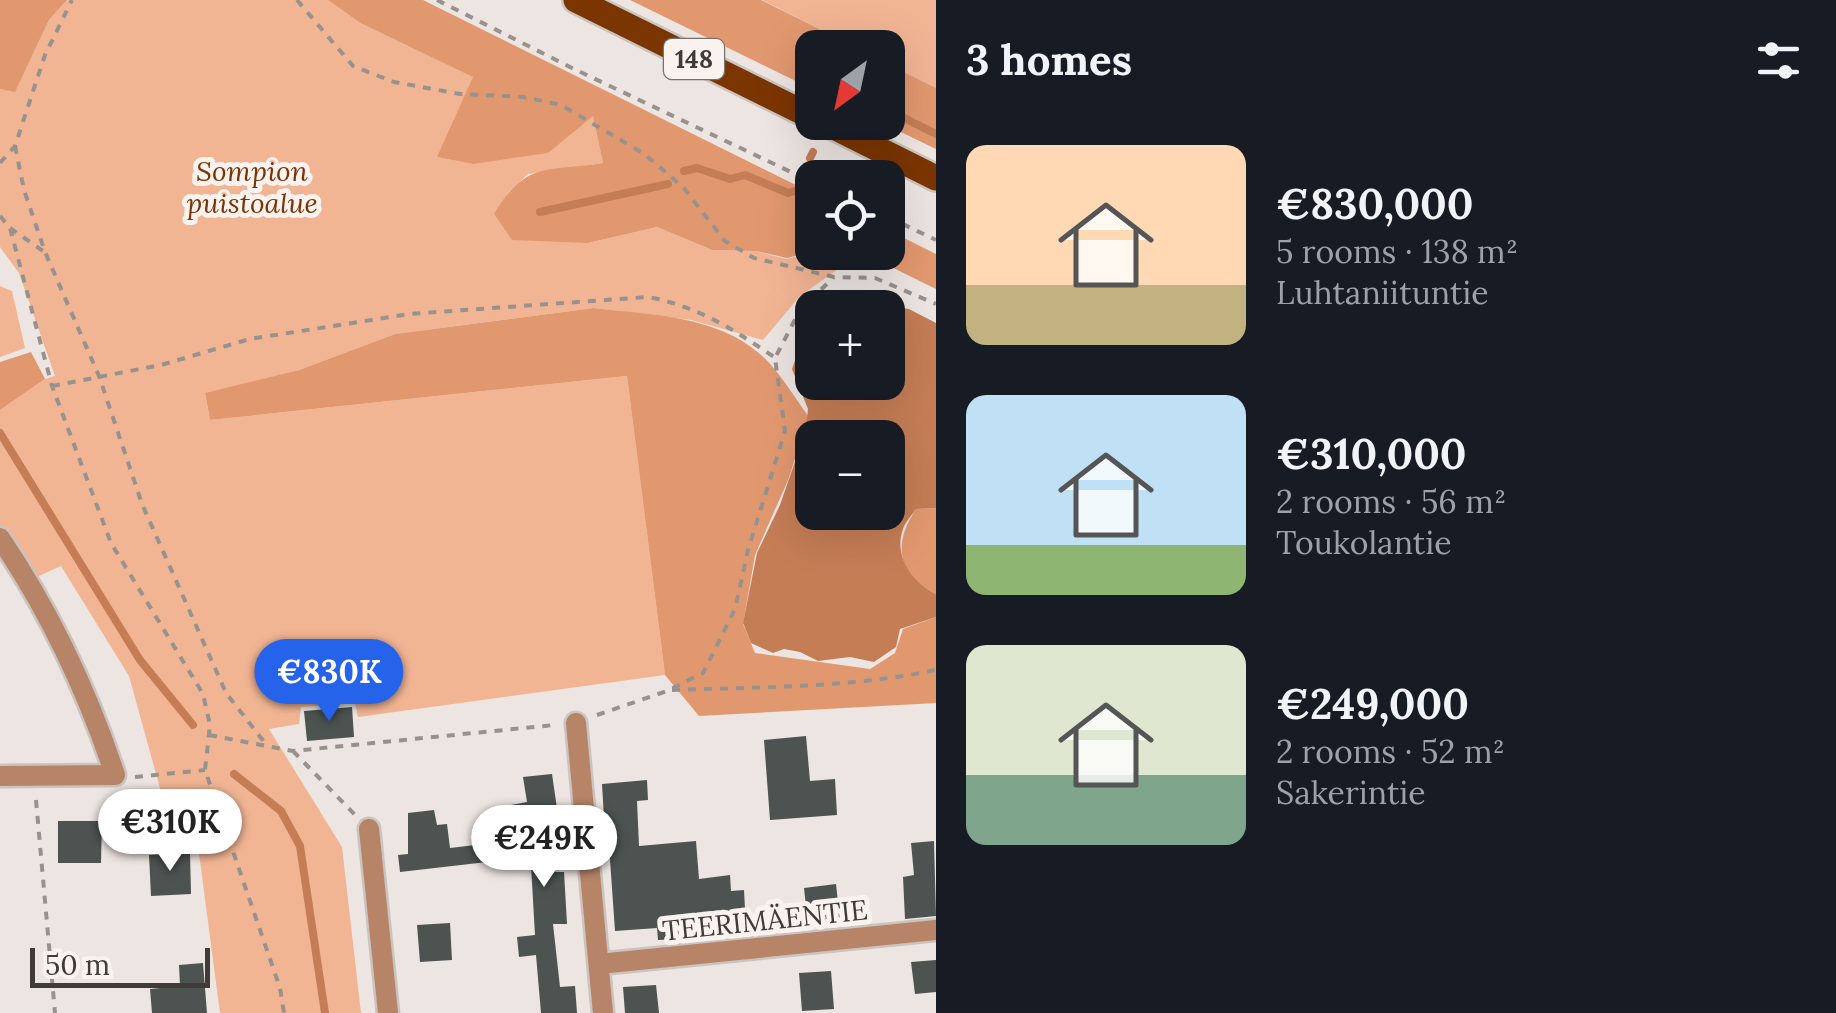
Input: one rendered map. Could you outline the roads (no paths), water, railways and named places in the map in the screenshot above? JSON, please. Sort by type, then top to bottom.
[{"type":"main road","name":"148","points":[[576,0],[795,109]]},
{"type":"main road","points":[[860,140],[936,178]]},
{"type":"street","points":[[0,538],[54,627],[88,698],[115,775],[0,776]]},
{"type":"street","points":[[576,722],[603,1013]]},
{"type":"street","points":[[369,830],[388,1013]]},
{"type":"street","name":"TEERIMÄENTIE","points":[[599,964],[936,930]]},
{"type":"waterway","points":[[905,118],[936,134]]},
{"type":"waterway","points":[[810,158],[813,152]]},
{"type":"waterway","points":[[684,171],[697,168],[730,179],[745,175],[788,193],[795,191]]},
{"type":"waterway","points":[[540,212],[668,184]]},
{"type":"waterway","points":[[0,433],[140,660],[193,725]]},
{"type":"waterway","points":[[234,774],[281,811],[300,846],[325,1013]]},
{"type":"park label","name":"Sompion puistoalue","points":[[252,187]]}]
